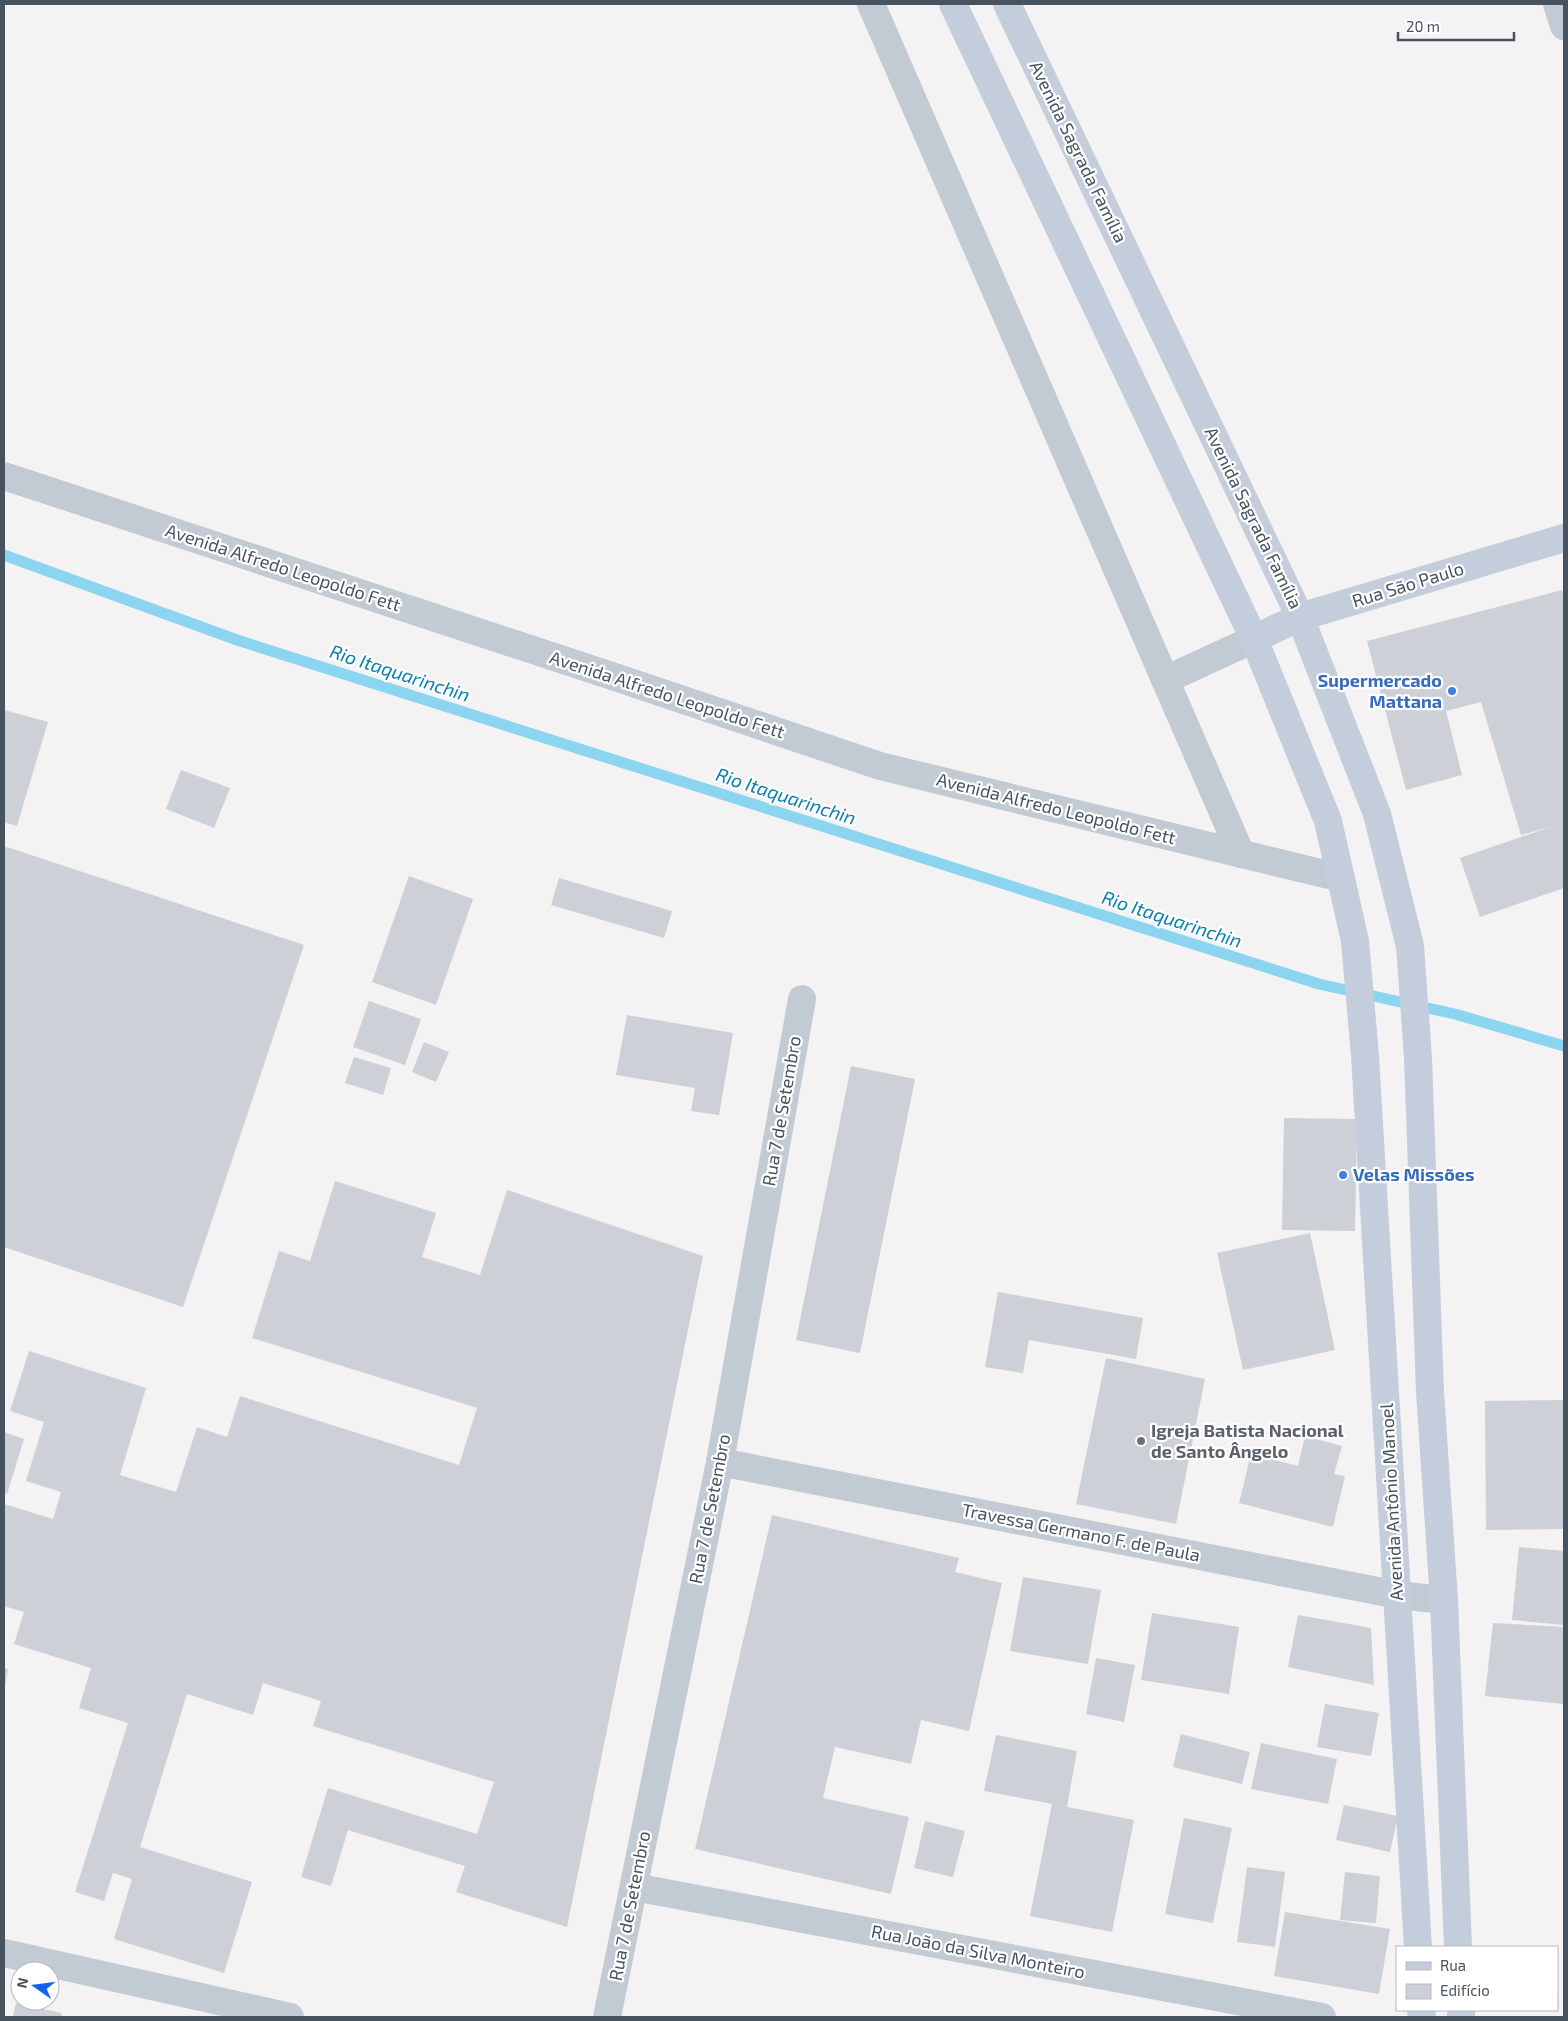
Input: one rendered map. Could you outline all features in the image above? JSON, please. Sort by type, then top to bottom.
[{"type":"main road","points":[[953,4],[1254,639],[1328,821],[1341,878]]},
{"type":"main road","name":"Avenida Sagrada Família","points":[[1007,4],[1300,617],[1377,814],[1410,946],[1418,1058],[1430,1392],[1444,1600]]},
{"type":"main road","name":"Rua São Paulo","points":[[1254,639],[1300,617],[1564,538]]},
{"type":"main road","name":"Avenida Antônio Manoel","points":[[1341,878],[1355,940],[1365,1056],[1418,1946]]},
{"type":"main road","points":[[1444,1600],[1458,1946]]},
{"type":"street","points":[[871,4],[1241,854]]},
{"type":"street","points":[[1557,4],[1564,26]]},
{"type":"street","name":"Avenida Alfredo Leopoldo Fett","points":[[4,476],[880,766],[1341,878]]},
{"type":"street","points":[[1166,680],[1254,639]]},
{"type":"street","name":"Rua 7 de Setembro","points":[[607,2017],[720,1462],[802,999]]},
{"type":"street","name":"Travessa Germano F. de Paula","points":[[720,1462],[1398,1595],[1444,1600]]},
{"type":"street","name":"Rua João da Silva Monteiro","points":[[634,1887],[1322,2017]]},
{"type":"street","points":[[4,1953],[290,2017]]},
{"type":"building","points":[[1562,590],[1564,597],[1564,888],[1480,917],[1460,858],[1550,827],[1521,835],[1481,702],[1446,711],[1462,775],[1406,790],[1367,641]]},
{"type":"building","points":[[4,710],[48,722],[17,826],[4,822]]},
{"type":"building","points":[[181,770],[230,788],[214,828],[166,809]]},
{"type":"building","points":[[4,846],[304,945],[183,1307],[4,1247]]},
{"type":"building","points":[[409,876],[473,899],[436,1005],[372,982]]},
{"type":"building","points":[[559,878],[672,911],[664,938],[551,905]]},
{"type":"building","points":[[369,1001],[421,1019],[405,1065],[353,1047]]},
{"type":"building","points":[[627,1015],[733,1033],[719,1115],[691,1111],[695,1088],[616,1075]]},
{"type":"building","points":[[424,1042],[449,1052],[436,1082],[412,1072]]},
{"type":"building","points":[[354,1057],[391,1068],[383,1095],[345,1083]]},
{"type":"building","points":[[851,1066],[915,1079],[860,1353],[796,1340]]},
{"type":"building","points":[[1284,1118],[1357,1119],[1355,1231],[1282,1230]]},
{"type":"building","points":[[335,1181],[436,1213],[422,1257],[480,1275],[507,1190],[703,1256],[567,1927],[456,1892],[465,1866],[348,1830],[331,1886],[301,1877],[328,1788],[477,1834],[494,1782],[313,1726],[321,1701],[263,1683],[253,1715],[187,1694],[140,1847],[252,1882],[224,1973],[114,1939],[132,1879],[113,1873],[104,1901],[75,1892],[128,1723],[79,1708],[91,1668],[14,1644],[24,1612],[4,1606],[4,1504],[53,1519],[61,1492],[26,1481],[44,1422],[10,1411],[29,1351],[146,1388],[120,1475],[176,1492],[197,1427],[227,1437],[240,1396],[459,1465],[477,1408],[252,1338],[279,1251],[310,1261]]},
{"type":"building","points":[[1310,1233],[1335,1350],[1243,1370],[1217,1253]]},
{"type":"building","points":[[998,1292],[1143,1318],[1136,1359],[1029,1340],[1023,1373],[985,1367]]},
{"type":"building","name":"Igreja Batista Nacional de Santo Ângelo","points":[[1106,1358],[1205,1379],[1176,1524],[1076,1504]]},
{"type":"building","points":[[1564,1400],[1564,1529],[1486,1530],[1485,1401]]},
{"type":"building","points":[[4,1432],[24,1439],[7,1494],[4,1493]]},
{"type":"building","points":[[1305,1436],[1342,1446],[1334,1474],[1345,1476],[1333,1527],[1239,1503],[1251,1454],[1298,1466]]},
{"type":"building","points":[[772,1515],[959,1558],[955,1572],[1002,1583],[969,1731],[921,1720],[911,1764],[835,1747],[823,1798],[909,1817],[891,1894],[695,1849]]},
{"type":"building","points":[[1519,1547],[1564,1551],[1564,1625],[1512,1620]]},
{"type":"building","points":[[1023,1577],[1101,1590],[1088,1664],[1010,1651]]},
{"type":"building","points":[[1152,1613],[1239,1627],[1229,1694],[1141,1680]]},
{"type":"building","points":[[1298,1615],[1371,1628],[1374,1685],[1288,1667]]},
{"type":"building","points":[[1493,1623],[1564,1627],[1564,1704],[1485,1696]]},
{"type":"building","points":[[1096,1658],[1135,1665],[1124,1722],[1086,1714]]},
{"type":"building","points":[[4,1668],[8,1669],[5,1686],[4,1685]]},
{"type":"building","points":[[1325,1704],[1379,1713],[1371,1756],[1317,1747]]},
{"type":"building","points":[[1181,1734],[1250,1752],[1242,1784],[1173,1767]]},
{"type":"building","points":[[996,1735],[1077,1751],[1067,1807],[1134,1820],[1112,1932],[1030,1916],[1052,1804],[984,1791]]},
{"type":"building","points":[[1261,1743],[1337,1759],[1328,1804],[1251,1789]]},
{"type":"building","points":[[1344,1805],[1398,1816],[1390,1852],[1336,1840]]},
{"type":"building","points":[[1184,1818],[1232,1828],[1213,1923],[1165,1914]]},
{"type":"building","points":[[925,1821],[965,1831],[953,1877],[914,1868]]},
{"type":"building","points":[[1247,1867],[1285,1872],[1275,1947],[1237,1942]]},
{"type":"building","points":[[1345,1872],[1380,1876],[1376,1923],[1340,1920]]},
{"type":"building","points":[[1285,1912],[1390,1929],[1379,1994],[1274,1976]]},
{"type":"building","points":[[14,2011],[53,2011],[62,2013],[61,2017],[13,2017]]},
{"type":"waterway","name":"Rio Itaquarinchin","points":[[4,555],[237,640],[1319,984],[1455,1014],[1564,1046]]},
{"type":"place","name":"Supermercado Mattana","points":[[1452,691]]},
{"type":"place","name":"Velas Missões","points":[[1343,1175]]},
{"type":"place","name":"Igreja Batista Nacional de Santo Ângelo","points":[[1141,1441]]}]
